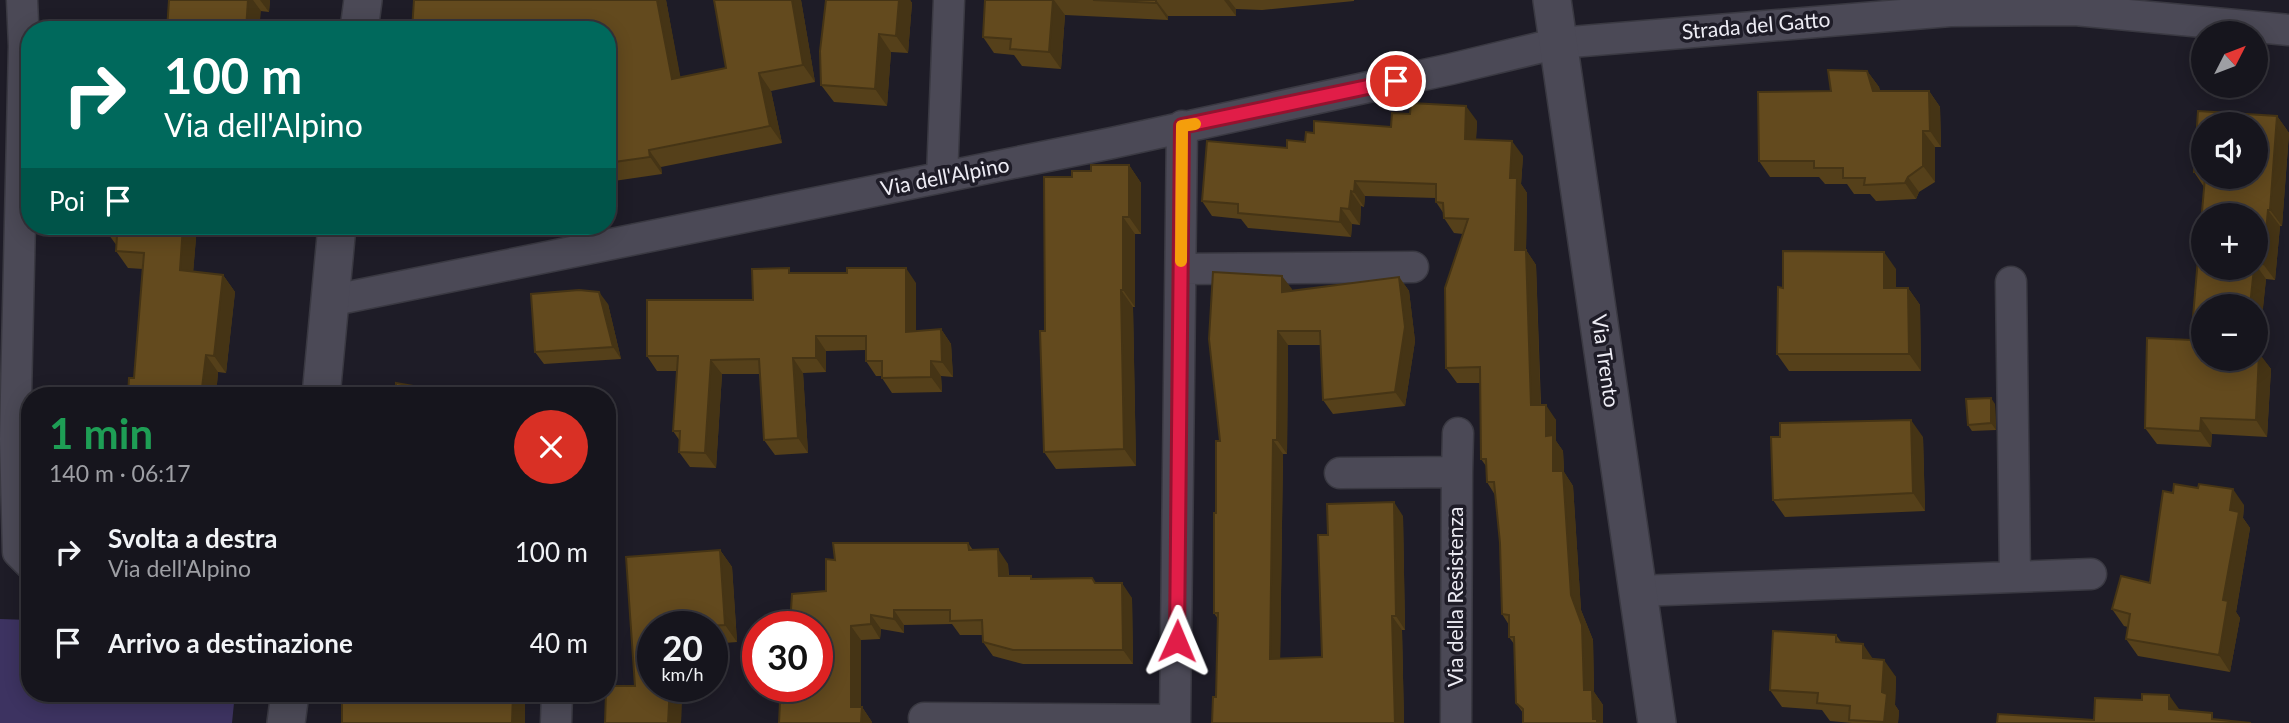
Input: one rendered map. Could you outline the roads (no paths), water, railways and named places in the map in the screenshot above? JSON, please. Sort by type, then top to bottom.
[{"type":"street","points":[[21,555],[18,552],[7,439],[12,46],[22,0]]},
{"type":"street","points":[[360,21],[363,0]]},
{"type":"street","points":[[942,177],[949,0]]},
{"type":"street","name":"Via Trento","points":[[1552,0],[1657,723]]},
{"type":"street","name":"Strada del Gatto","points":[[1559,43],[1950,10],[2075,10],[2289,30]]},
{"type":"street","name":"Via dell'Alpino","points":[[329,301],[1112,143],[1559,43]]},
{"type":"street","points":[[924,718],[1175,722],[1182,126]]},
{"type":"street","points":[[322,387],[336,235]]},
{"type":"street","points":[[1181,269],[1413,267]]},
{"type":"street","points":[[2011,282],[2015,577]]},
{"type":"street","name":"Via della Resistenza","points":[[1456,723],[1458,433]]},
{"type":"street","points":[[1340,473],[1457,472]]},
{"type":"street","points":[[1638,591],[2091,574]]},
{"type":"street","points":[[286,723],[289,702]]},
{"type":"street","points":[[556,723],[557,702]]}]
